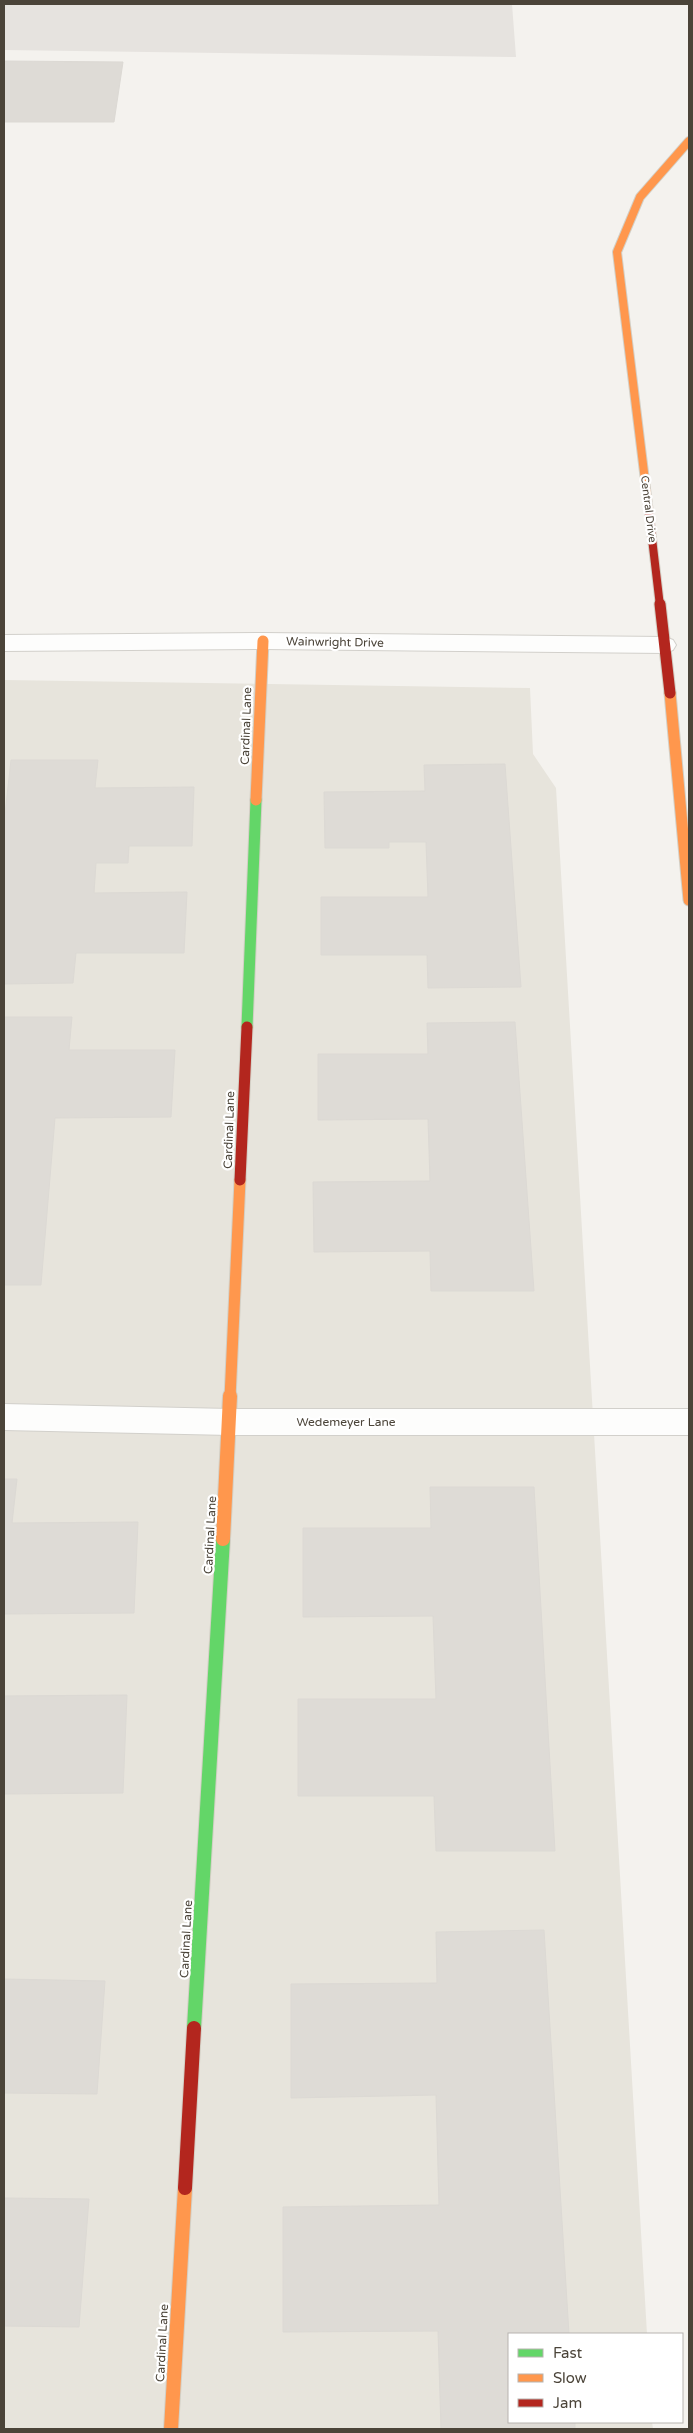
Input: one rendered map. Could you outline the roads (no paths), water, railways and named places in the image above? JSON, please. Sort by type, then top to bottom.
[{"type":"street","name":"Central Drive","points":[[689,141],[640,197],[617,252],[665,645],[689,900]]},
{"type":"street","name":"Wainwright Drive","points":[[4,643],[263,641],[665,645]]},
{"type":"street","name":"Cardinal Lane","points":[[171,2429],[230,1422],[263,641]]},
{"type":"street","name":"Wedemeyer Lane","points":[[4,1417],[230,1422],[689,1422]]}]
